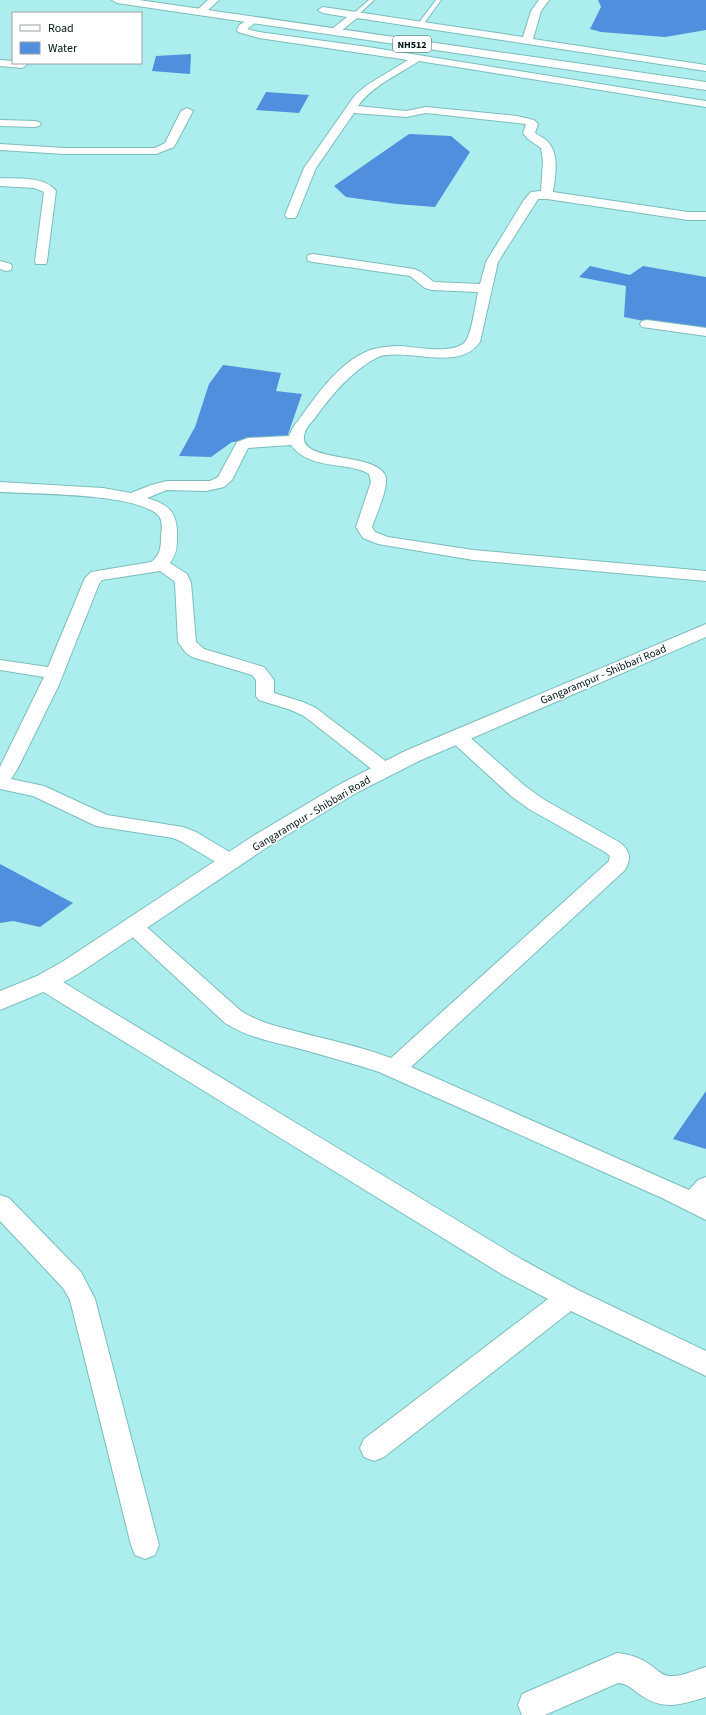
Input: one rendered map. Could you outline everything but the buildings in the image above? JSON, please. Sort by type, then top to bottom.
[{"type":"main road","name":"NH512","points":[[117,0],[706,86]]},
{"type":"main road","name":"NH512","points":[[145,0],[706,83]]},
{"type":"main road","name":"Gangarampur - Shibbari Road","points":[[0,1001],[45,982],[70,968],[261,842],[349,788],[412,756],[706,630]]},
{"type":"street","points":[[203,9],[214,0]]},
{"type":"street","points":[[527,41],[536,10],[544,0]]},
{"type":"street","points":[[323,10],[706,68]]},
{"type":"street","points":[[337,28],[356,15]]},
{"type":"street","points":[[254,20],[243,27],[242,30],[259,35],[706,104]]},
{"type":"street","points":[[291,215],[310,168],[364,92],[416,59]]},
{"type":"street","points":[[0,63],[22,65]]},
{"type":"street","points":[[351,109],[406,114],[426,110],[517,119],[530,122],[532,124],[529,133],[530,136],[543,143],[548,149],[547,194]]},
{"type":"street","points":[[0,147],[65,151],[156,151],[170,145],[187,112]]},
{"type":"street","points":[[0,123],[35,124]]},
{"type":"street","points":[[0,182],[48,187],[50,191],[42,261]]},
{"type":"street","points":[[706,216],[688,216],[547,194],[535,195],[530,200],[492,262],[473,342],[469,347],[460,351],[446,353],[378,352],[340,377],[297,432],[296,440],[297,445],[303,452],[312,456],[363,465],[373,469],[378,475],[379,482],[364,527],[369,535],[384,541],[473,555],[706,576]]},
{"type":"street","points":[[313,258],[414,273],[419,276],[425,284],[432,286],[485,288]]},
{"type":"street","points":[[647,324],[706,332]]},
{"type":"street","points":[[131,499],[162,487],[172,485],[201,486],[219,484],[224,480],[242,445],[248,443],[296,440]]},
{"type":"street","points":[[0,488],[103,493],[131,499],[159,508],[166,515],[169,522],[168,552],[161,564],[153,568],[97,576],[91,582],[55,673],[9,768],[0,780]]},
{"type":"street","points":[[161,564],[181,578],[183,584],[187,642],[192,649],[198,653],[258,671],[266,680],[264,696],[297,706],[310,712],[386,770]]},
{"type":"street","points":[[0,665],[55,673]]},
{"type":"street","points":[[394,1069],[618,865],[621,858],[620,853],[612,847],[536,804],[518,791],[458,737]]},
{"type":"street","points":[[0,783],[37,791],[102,821],[176,832],[189,837],[231,862]]},
{"type":"street","points":[[133,926],[233,1017],[244,1024],[260,1030],[346,1052],[394,1069],[670,1191],[701,1200]]},
{"type":"street","points":[[45,982],[505,1262],[569,1298],[706,1364]]},
{"type":"street","points":[[0,1205],[72,1280],[82,1299],[145,1545]]},
{"type":"street","points":[[374,1448],[569,1298]]},
{"type":"street","points":[[533,1705],[618,1668],[628,1667],[644,1677],[656,1688],[663,1690],[671,1691],[706,1682]]},
{"type":"lane","points":[[356,15],[372,0]]},
{"type":"lane","points":[[420,25],[439,0]]},
{"type":"water","points":[[598,0],[706,0],[706,30],[665,37],[601,32],[590,29],[601,7]]},
{"type":"water","points":[[191,54],[190,74],[152,71],[156,56]]},
{"type":"water","points":[[266,92],[309,95],[299,113],[256,110]]},
{"type":"water","points":[[409,134],[451,136],[470,152],[435,207],[397,204],[346,197],[334,186]]},
{"type":"water","points":[[590,266],[630,275],[643,266],[706,277],[706,327],[698,332],[624,317],[626,286],[579,277]]},
{"type":"water","points":[[223,365],[281,373],[276,391],[302,394],[286,440],[232,442],[211,457],[179,456],[195,427],[209,384]]},
{"type":"water","points":[[0,864],[73,903],[40,927],[13,921],[0,923]]},
{"type":"water","points":[[706,1091],[706,1149],[673,1139]]}]
